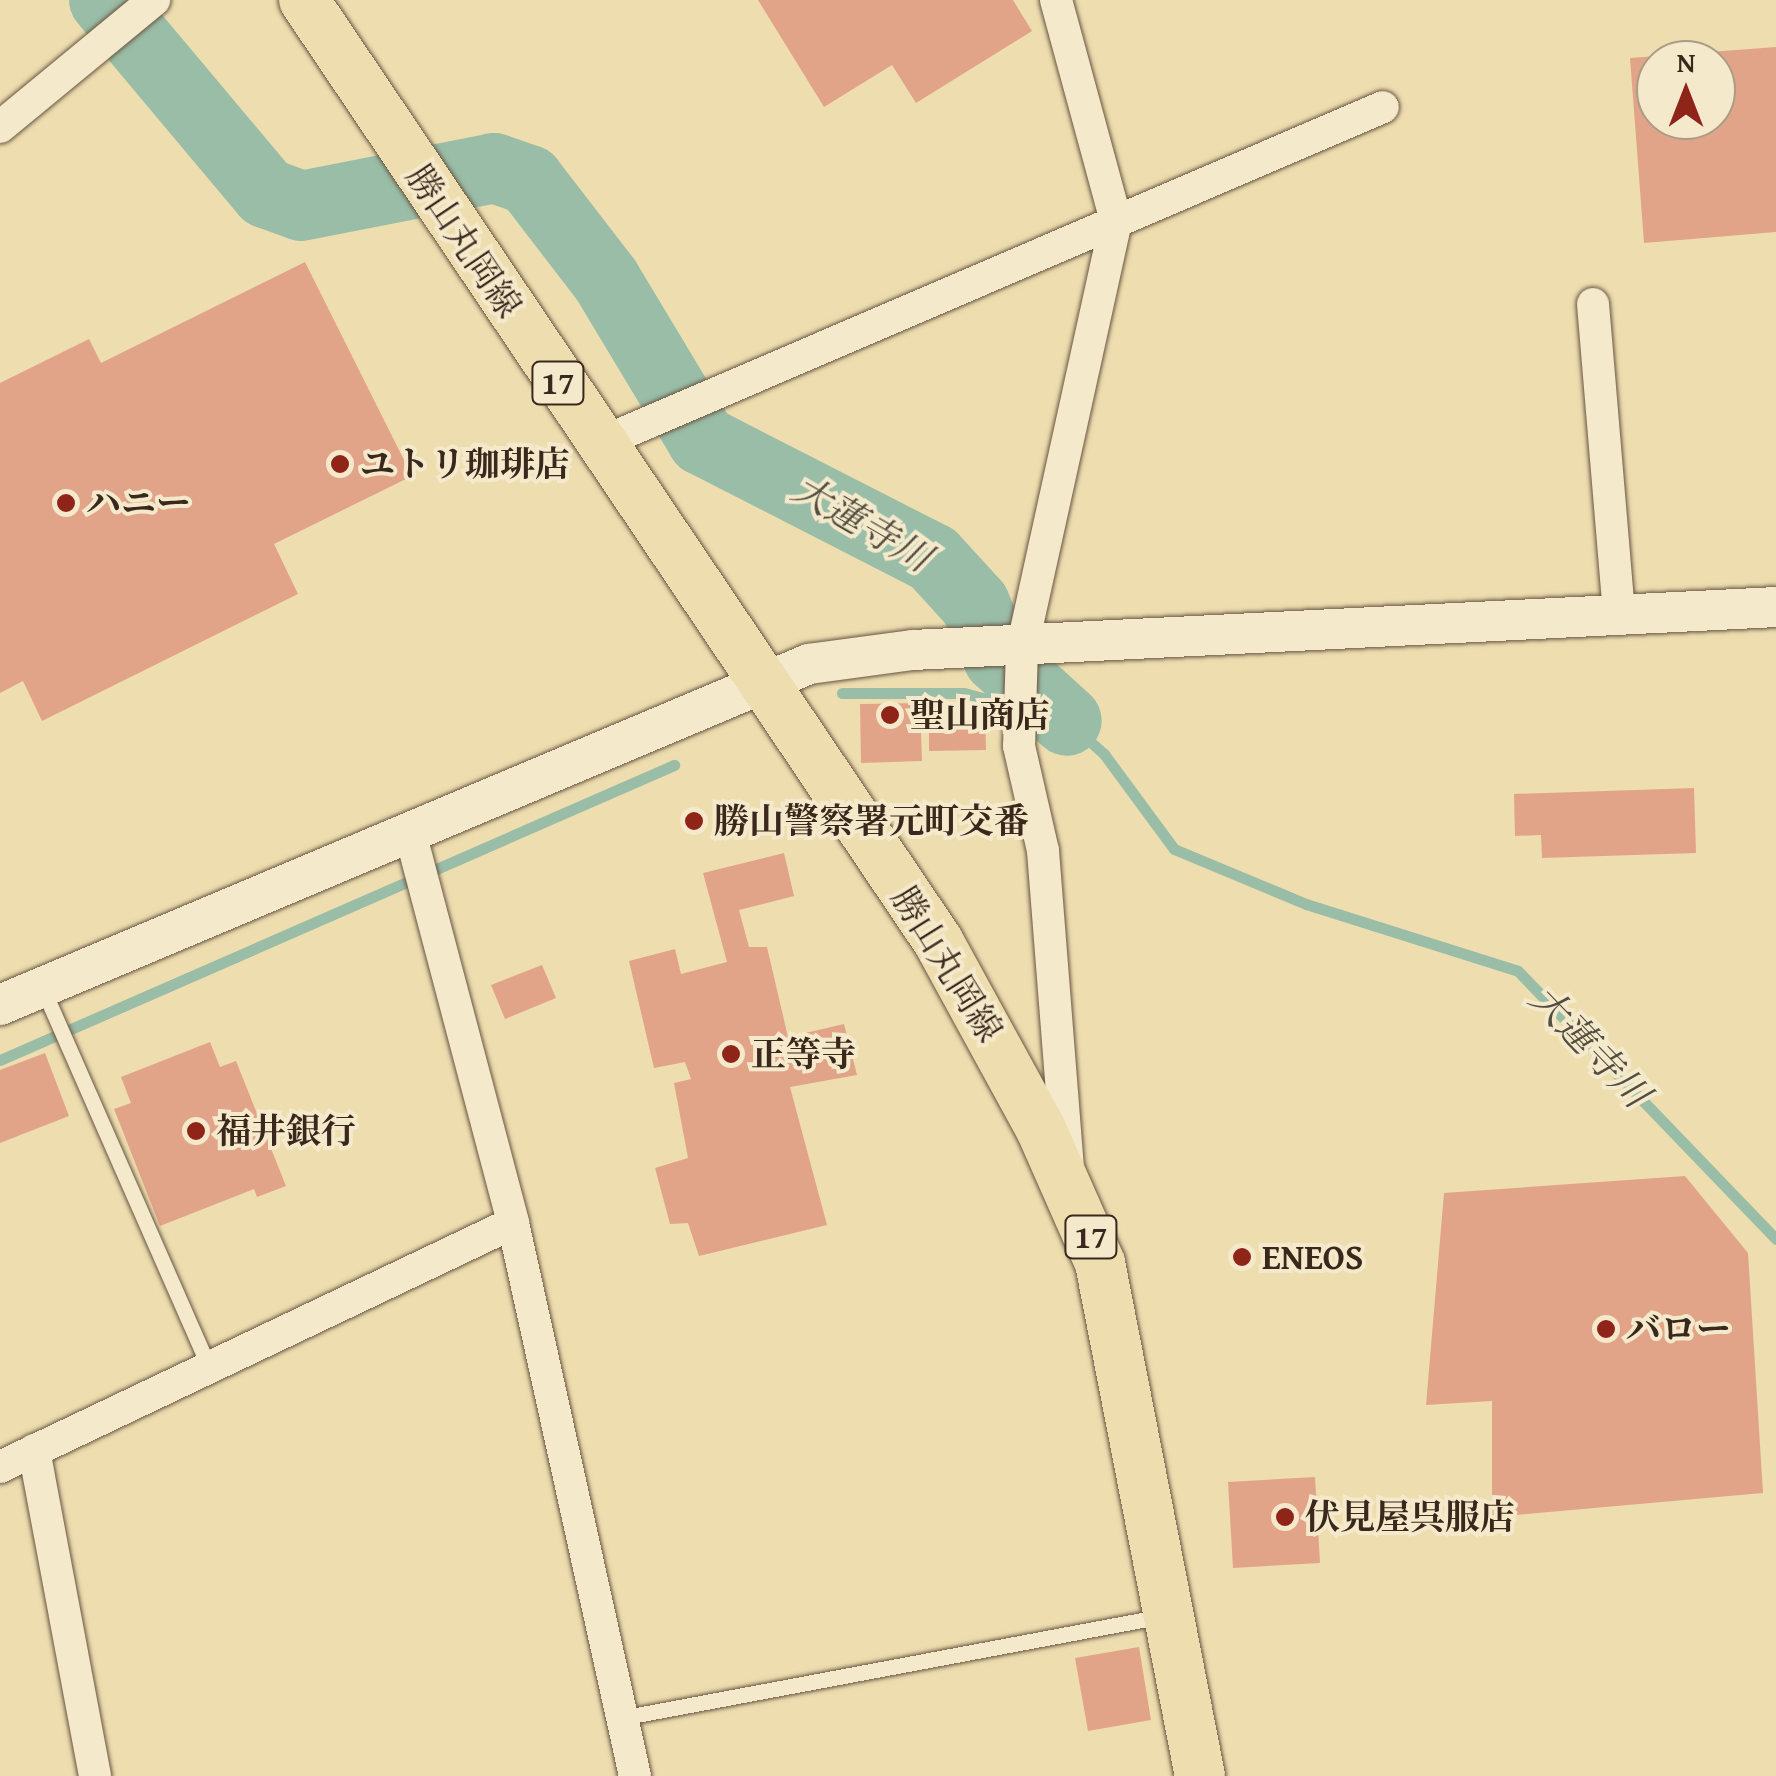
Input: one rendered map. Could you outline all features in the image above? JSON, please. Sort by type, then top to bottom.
[{"type":"main road","name":"勝山丸岡線","points":[[304,0],[759,683],[938,941],[1069,1186],[1100,1263],[1174,1614],[1200,1776]]},
{"type":"street","points":[[0,128],[154,0]]},
{"type":"street","points":[[1056,0],[1116,221],[1022,647],[1019,746],[1043,850],[1069,1186]]},
{"type":"street","points":[[598,444],[1383,106]]},
{"type":"street","points":[[1593,304],[1618,612]]},
{"type":"street","points":[[0,1004],[412,836],[759,683],[856,656],[1618,612],[1776,607]]},
{"type":"street","points":[[412,836],[513,1223],[626,1717],[635,1776]]},
{"type":"street","points":[[0,1467],[207,1362],[513,1223]]},
{"type":"street","points":[[34,1450],[95,1776]]},
{"type":"lane","points":[[43,989],[207,1362]]},
{"type":"lane","points":[[626,1717],[1174,1614]]},
{"type":"building","points":[[758,0],[1013,0],[1032,31],[916,103],[892,65],[824,107]]},
{"type":"building","points":[[1776,47],[1776,232],[1644,243],[1636,140],[1736,140],[1736,50]]},
{"type":"building","points":[[1630,58],[1636,58],[1636,137]]},
{"type":"building","points":[[305,262],[412,476],[274,544],[298,594],[42,721],[23,681],[0,693],[0,383],[89,339],[101,363]]},
{"type":"building","points":[[920,703],[922,761],[861,763],[860,704]]},
{"type":"building","points":[[985,706],[986,750],[929,751],[929,707]]},
{"type":"building","points":[[1694,788],[1696,853],[1542,858],[1541,835],[1515,836],[1514,794]]},
{"type":"building","points":[[784,853],[794,896],[739,910],[749,947],[767,947],[788,1037],[844,1024],[857,1075],[790,1087],[827,1225],[699,1256],[688,1223],[670,1224],[655,1168],[688,1158],[674,1083],[691,1079],[685,1062],[654,1068],[629,961],[675,949],[681,974],[727,962],[703,873]]},
{"type":"building","points":[[542,965],[556,998],[505,1019],[491,985]]},
{"type":"building","points":[[210,1042],[220,1067],[236,1061],[286,1186],[257,1197],[254,1189],[160,1226],[114,1109],[131,1103],[121,1077]]},
{"type":"building","points":[[45,1053],[69,1116],[0,1143],[0,1070]]},
{"type":"building","points":[[1685,1176],[1748,1253],[1763,1493],[1492,1517],[1492,1401],[1426,1405],[1444,1193]]},
{"type":"building","points":[[1315,1477],[1320,1563],[1233,1568],[1228,1482]]},
{"type":"building","points":[[1139,1647],[1151,1720],[1088,1731],[1075,1658]]},
{"type":"waterway","name":"大蓮寺川","points":[[104,0],[266,193],[301,206],[494,168],[529,180],[606,280],[702,440],[933,558],[975,604],[998,658],[1067,721]]},
{"type":"waterway","name":"大蓮寺川","points":[[842,693],[964,693],[1067,721],[1104,754],[1174,849],[1306,904],[1518,971],[1776,1239]]},
{"type":"waterway","points":[[0,1060],[674,765]]},
{"type":"place","name":"ユトリ珈琲店","points":[[340,464]]},
{"type":"place","name":"ハニー","points":[[66,503]]},
{"type":"place","name":"聖山商店","points":[[890,715]]},
{"type":"place","name":"勝山警察署元町交番","points":[[694,821]]},
{"type":"place","name":"正等寺","points":[[731,1054]]},
{"type":"place","name":"福井銀行","points":[[196,1131]]},
{"type":"place","name":"ENEOS","points":[[1242,1257]]},
{"type":"place","name":"バロー","points":[[1606,1329]]},
{"type":"place","name":"伏見屋呉服店","points":[[1285,1517]]}]
